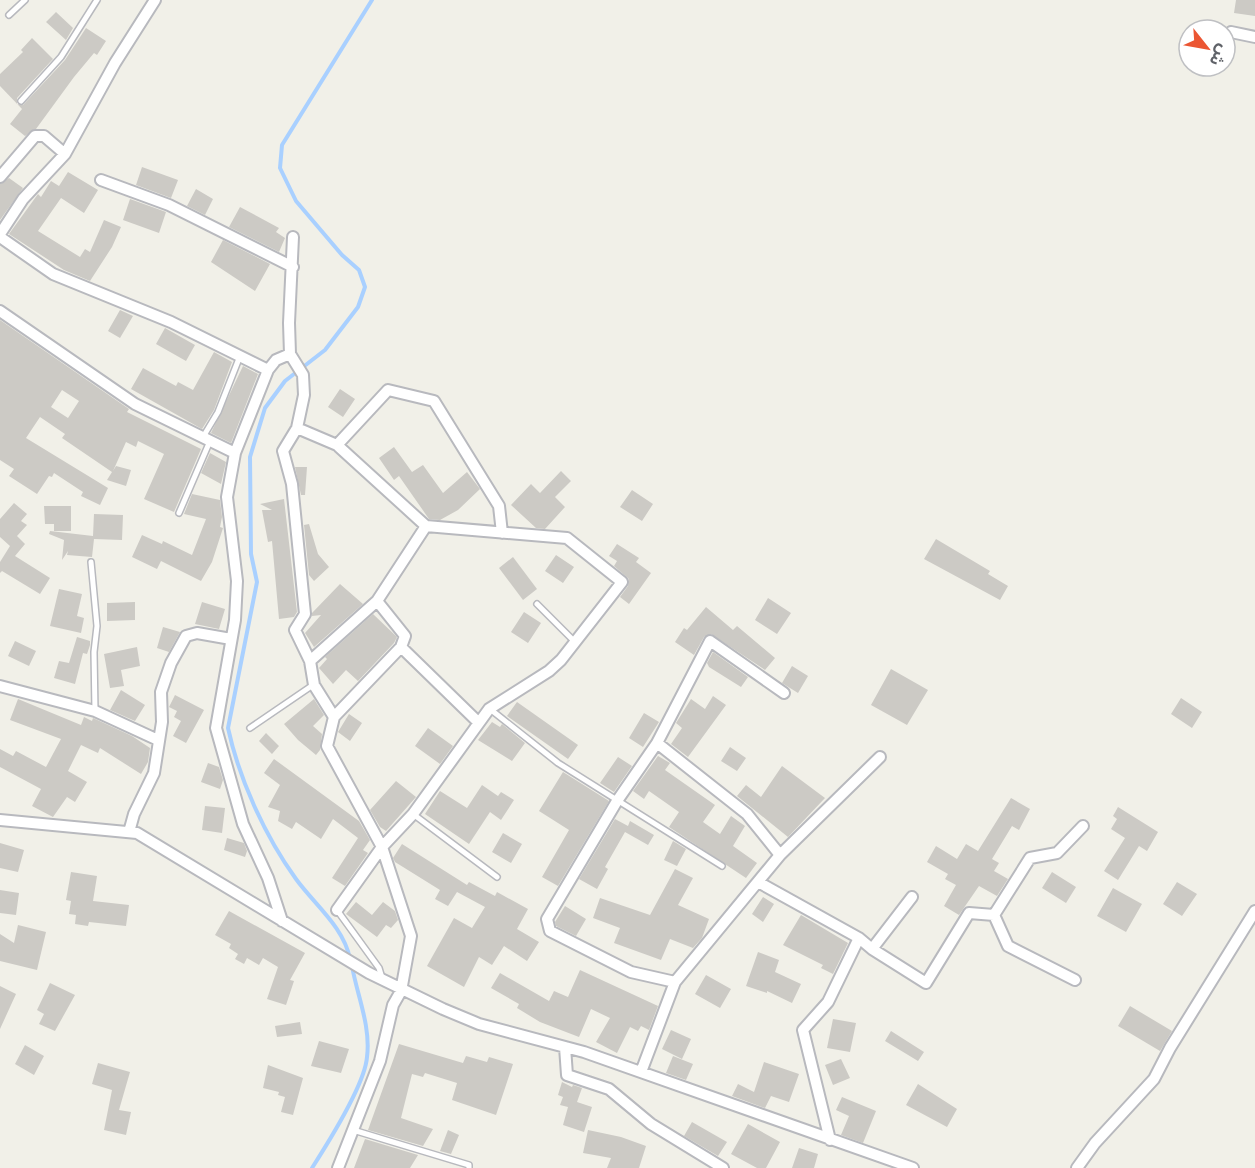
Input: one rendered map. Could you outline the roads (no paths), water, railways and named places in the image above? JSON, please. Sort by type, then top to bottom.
[{"type":"street","points":[[155,0],[115,63],[65,154],[23,199],[0,236],[53,274],[171,322],[267,370]]},
{"type":"street","points":[[1237,33],[1255,37]]},
{"type":"street","points":[[0,177],[35,136],[44,136],[65,154]]},
{"type":"street","points":[[101,180],[169,205],[293,267]]},
{"type":"street","points":[[293,237],[289,323],[293,358],[303,375],[304,395],[297,429],[283,451],[292,484],[305,614],[296,630],[310,661],[314,685],[334,717]]},
{"type":"street","points":[[0,311],[135,404],[235,453]]},
{"type":"street","points":[[282,921],[268,878],[243,824],[216,728],[231,639],[237,581],[227,497],[235,453],[267,370],[276,360],[293,358]]},
{"type":"street","points":[[337,445],[388,390],[434,401],[499,506],[502,533]]},
{"type":"street","points":[[297,429],[337,445],[426,526],[567,538],[622,582],[576,643],[549,671],[489,709],[413,814],[382,847],[337,910]]},
{"type":"street","points":[[310,661],[377,601],[426,526]]},
{"type":"street","points":[[338,1168],[380,1061],[393,1005],[401,991],[411,936],[382,847],[327,746],[334,717],[401,647],[405,636],[377,601]]},
{"type":"street","points":[[129,832],[134,814],[154,773],[162,722],[161,692],[171,663],[186,636],[197,633],[231,639]]},
{"type":"street","points":[[675,982],[631,972],[550,931],[547,920],[617,801],[657,743],[710,641],[784,693]]},
{"type":"street","points":[[401,647],[478,722]]},
{"type":"street","points":[[0,686],[95,711],[158,740]]},
{"type":"street","points":[[657,743],[747,814],[780,855]]},
{"type":"street","points":[[641,1072],[675,982],[780,855],[880,757]]},
{"type":"street","points":[[0,820],[137,833],[401,991],[479,1024],[565,1047],[641,1072],[913,1168]]},
{"type":"street","points":[[994,915],[1030,858],[1057,853],[1083,826]]},
{"type":"street","points":[[758,882],[859,938],[872,949],[926,983],[969,913],[994,915]]},
{"type":"street","points":[[872,949],[912,897]]},
{"type":"street","points":[[1077,1168],[1095,1143],[1154,1079],[1170,1048],[1255,911]]},
{"type":"street","points":[[994,915],[1008,946],[1075,980]]},
{"type":"street","points":[[830,1140],[803,1030],[828,1002],[859,938]]},
{"type":"street","points":[[565,1047],[567,1075],[609,1089],[651,1124],[723,1168]]},
{"type":"lane","points":[[9,15],[25,0]]},
{"type":"lane","points":[[21,101],[61,57],[97,0]]},
{"type":"lane","points":[[179,513],[240,355]]},
{"type":"lane","points":[[91,562],[97,626],[94,652],[95,711]]},
{"type":"lane","points":[[537,604],[576,643]]},
{"type":"lane","points":[[250,728],[314,685]]},
{"type":"lane","points":[[489,709],[558,763],[722,866]]},
{"type":"lane","points":[[413,814],[497,877]]},
{"type":"lane","points":[[337,910],[379,968],[383,981]]},
{"type":"lane","points":[[353,1130],[469,1165],[469,1168]]},
{"type":"waterway","points":[[350,959],[347,947],[335,926],[296,879],[264,826],[246,787],[228,728],[257,582],[251,554],[250,457],[265,408],[285,381],[325,350],[358,307],[365,287],[359,270],[342,255],[296,201],[280,168],[282,145],[372,0]]},
{"type":"waterway","points":[[312,1168],[353,1097],[365,1068],[367,1034],[352,966]]}]
